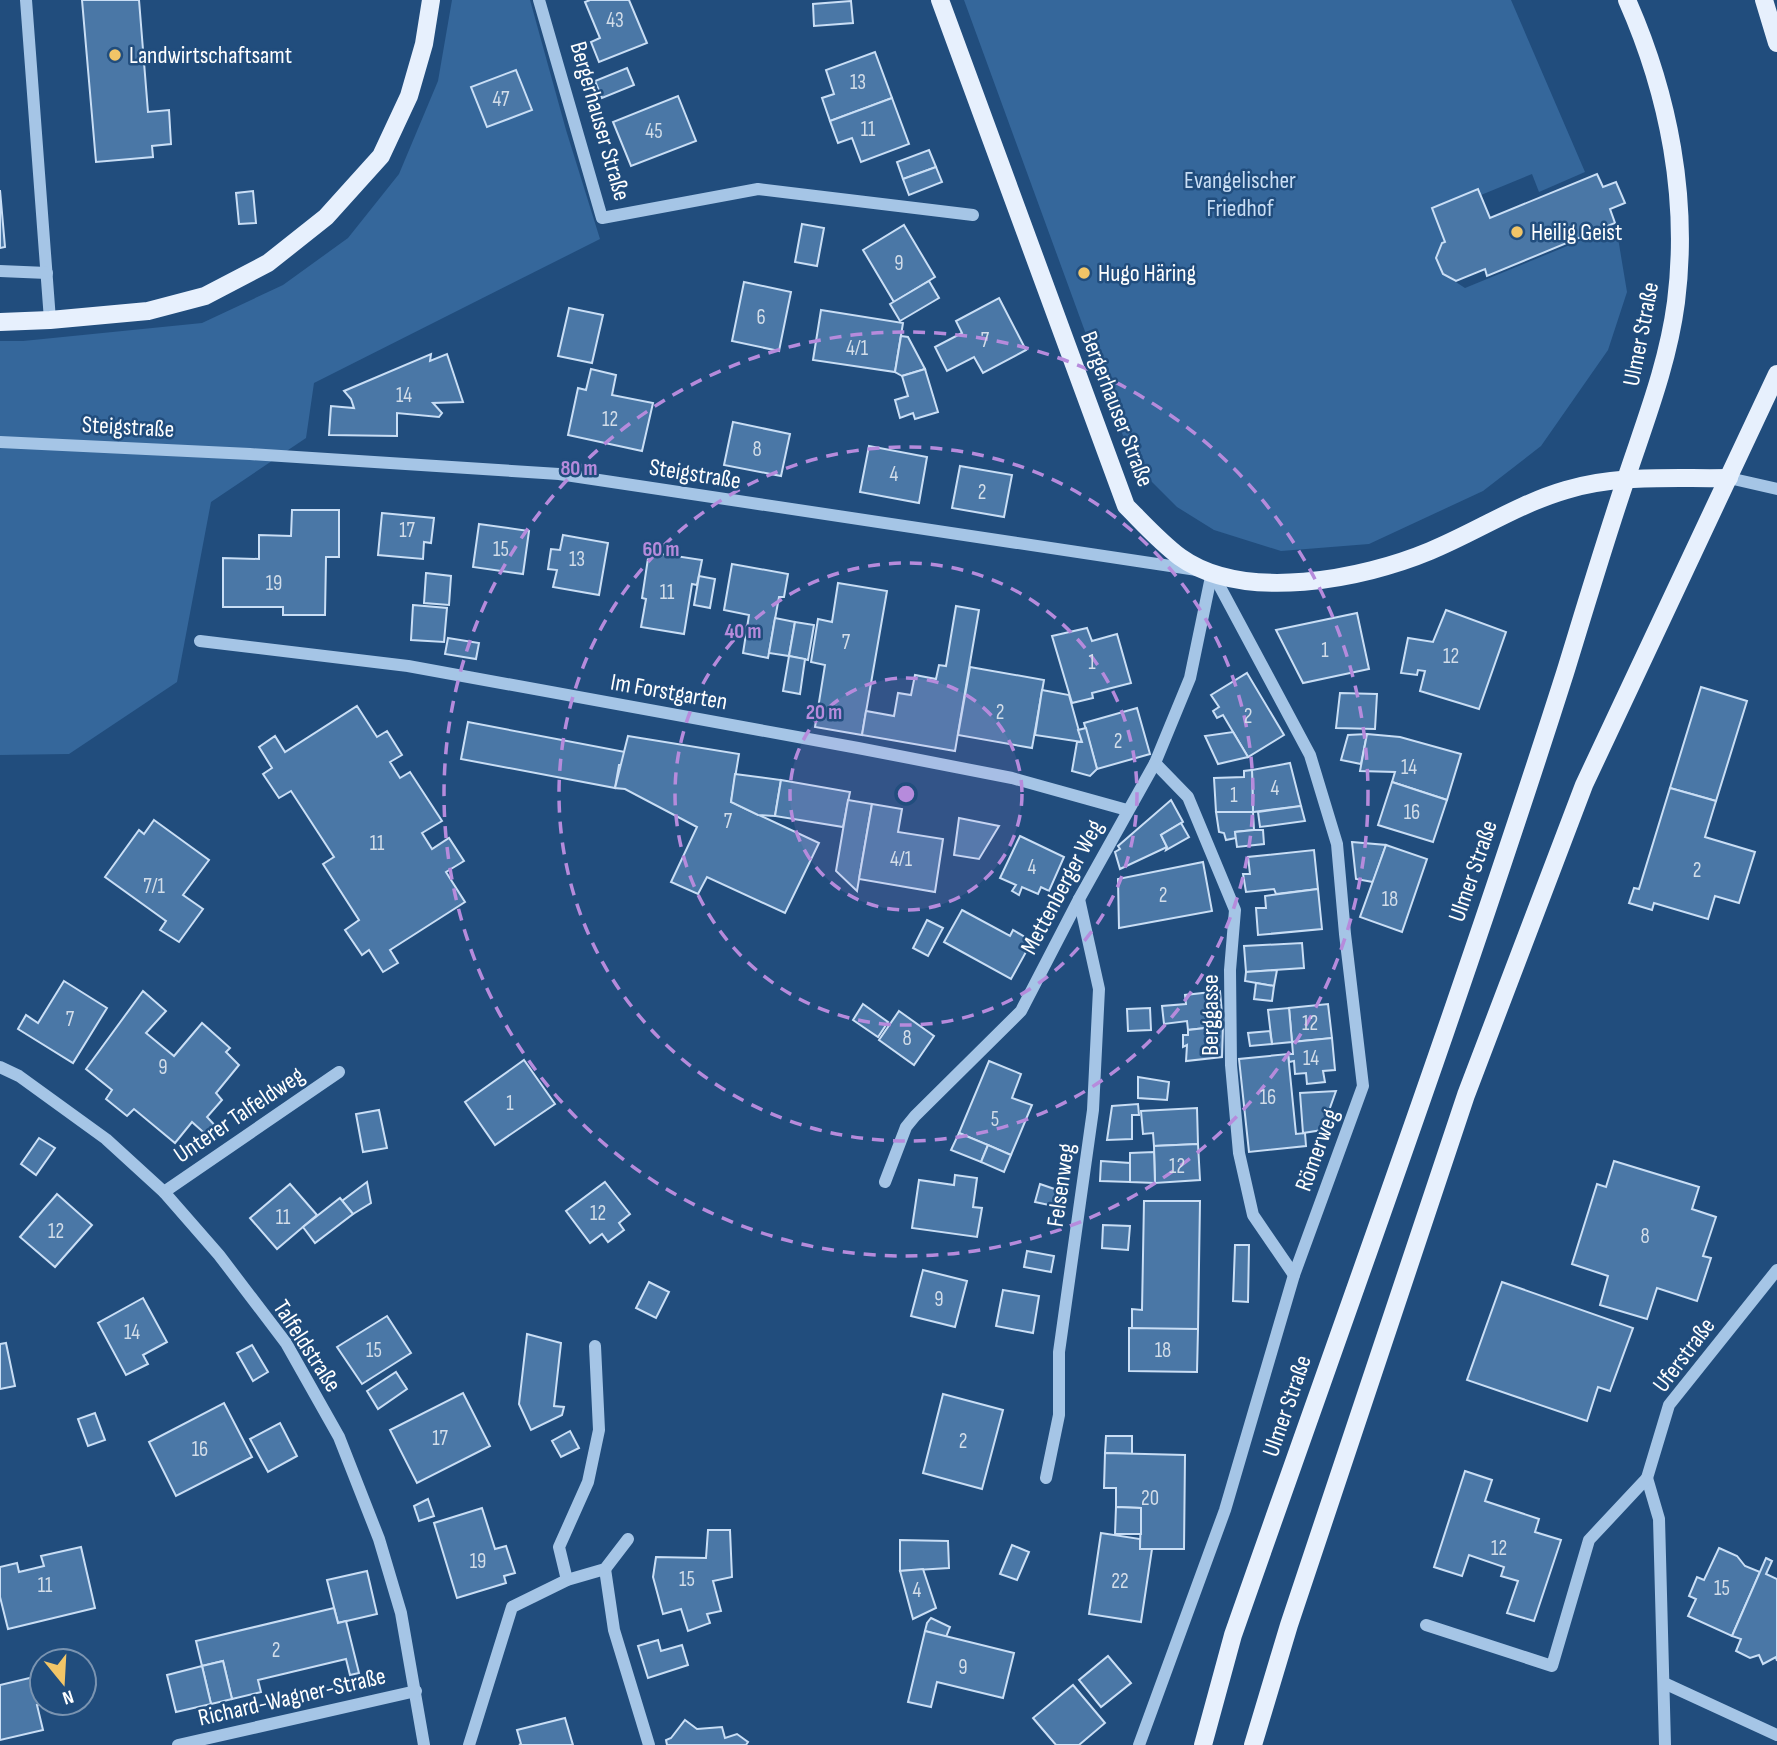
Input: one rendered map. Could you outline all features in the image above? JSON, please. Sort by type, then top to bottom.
[{"type":"main road","points":[[0,322],[148,310],[205,296],[268,263],[326,217],[381,156],[409,96],[424,44],[431,0]]},
{"type":"main road","name":"Bergerhauser Straße","points":[[940,0],[1126,506],[1181,558],[1212,572],[1244,580],[1282,583],[1339,579],[1386,567],[1431,550],[1516,509],[1561,491],[1626,479],[1729,478]]},
{"type":"main road","name":"Ulmer Straße","points":[[1203,1745],[1233,1635],[1540,750],[1626,479],[1659,385],[1676,304],[1681,228],[1678,185],[1670,131],[1641,32],[1627,0]]},
{"type":"main road","points":[[1764,0],[1777,43]]},
{"type":"main road","points":[[1253,1745],[1289,1625],[1466,1095],[1584,785],[1777,374]]},
{"type":"street","points":[[26,0],[50,320]]},
{"type":"street","name":"Bergerhauser Straße","points":[[539,0],[602,218],[758,189],[973,215]]},
{"type":"street","points":[[0,271],[47,273]]},
{"type":"street","name":"Steigstraße","points":[[0,442],[250,454],[559,474],[1212,572]]},
{"type":"street","points":[[1729,478],[1777,489]]},
{"type":"street","name":"Mettenberger Weg","points":[[885,1182],[906,1127],[1021,1011],[1154,763],[1190,677],[1212,572]]},
{"type":"street","name":"Römerweg","points":[[1139,1745],[1225,1510],[1294,1275],[1363,1086],[1337,844],[1310,755],[1212,572]]},
{"type":"street","name":"Im Forstgarten","points":[[200,641],[408,666],[1012,779],[1127,810]]},
{"type":"street","name":"Berggasse","points":[[1154,763],[1188,797],[1235,910],[1230,970],[1231,1065],[1239,1153],[1253,1215],[1294,1275]]},
{"type":"street","name":"Felsenweg","points":[[1046,1478],[1059,1415],[1059,1352],[1093,1110],[1099,989],[1079,899]]},
{"type":"street","name":"Talfeldstraße","points":[[0,1067],[19,1076],[106,1139],[164,1192],[219,1255],[286,1343],[339,1437],[379,1539],[397,1601],[424,1745]]},
{"type":"street","name":"Unterer Talfeldweg","points":[[164,1192],[339,1072]]},
{"type":"street","name":"Uferstraße","points":[[1647,1478],[1669,1405],[1777,1270]]},
{"type":"street","points":[[567,1580],[559,1547],[588,1482],[599,1430],[596,1346]]},
{"type":"street","points":[[1426,1625],[1552,1666],[1589,1540],[1647,1478]]},
{"type":"street","points":[[1647,1478],[1659,1519],[1665,1745]]},
{"type":"street","points":[[469,1745],[512,1607],[567,1580],[605,1569],[628,1539]]},
{"type":"street","points":[[605,1569],[614,1630],[649,1745]]},
{"type":"street","points":[[1664,1683],[1777,1735]]},
{"type":"street","name":"Richard-Wagner-Straße","points":[[178,1745],[416,1691]]},
{"type":"green space","points":[[452,0],[530,0],[600,239],[314,383],[306,438],[211,502],[177,682],[69,754],[0,755],[0,341],[202,323],[283,285],[348,238],[399,174],[438,81]]},
{"type":"green space","name":"Evangelischer Friedhof","points":[[964,0],[1511,0],[1585,172],[1539,192],[1532,174],[1481,195],[1478,189],[1432,208],[1445,242],[1441,243],[1436,258],[1442,273],[1465,288],[1616,226],[1627,292],[1608,350],[1541,446],[1483,491],[1369,544],[1281,551],[1214,530],[1177,507],[1133,463]]},
{"type":"building","name":"Landwirtschaftsamt","points":[[82,0],[139,0],[148,112],[169,110],[171,144],[152,146],[153,157],[96,162]]},
{"type":"building","points":[[629,0],[647,43],[599,62],[591,42],[600,38],[585,2]]},
{"type":"building","points":[[851,1],[853,23],[814,26],[813,4]]},
{"type":"building","points":[[875,52],[892,98],[830,121],[822,98],[834,94],[826,70]]},
{"type":"building","points":[[627,68],[634,85],[602,98],[595,81]]},
{"type":"building","points":[[516,70],[532,110],[487,127],[471,87]]},
{"type":"building","points":[[678,96],[696,141],[631,166],[613,122]]},
{"type":"building","points":[[892,98],[909,144],[861,162],[852,138],[838,143],[830,121]]},
{"type":"building","points":[[929,150],[936,167],[903,179],[897,162]]},
{"type":"building","points":[[936,167],[942,182],[909,195],[903,179]]},
{"type":"building","name":"Heilig Geist","points":[[1597,174],[1603,187],[1616,182],[1625,203],[1610,209],[1615,223],[1487,276],[1485,269],[1456,281],[1443,274],[1436,258],[1442,243],[1445,242],[1432,208],[1478,189],[1490,218]]},
{"type":"building","points":[[0,190],[5,247],[0,248]]},
{"type":"building","points":[[253,191],[256,223],[239,224],[236,193]]},
{"type":"building","points":[[802,224],[824,228],[817,266],[795,262]]},
{"type":"building","points":[[904,225],[935,277],[894,302],[863,250]]},
{"type":"building","points":[[929,281],[939,298],[900,321],[890,304]]},
{"type":"building","points":[[744,282],[791,292],[779,351],[732,341]]},
{"type":"building","points":[[999,298],[1026,350],[983,373],[974,357],[947,371],[935,347],[962,333],[956,321]]},
{"type":"building","points":[[569,308],[603,315],[592,363],[558,356]]},
{"type":"building","points":[[821,310],[903,323],[895,372],[813,360]]},
{"type":"building","points":[[901,336],[908,337],[925,369],[902,376],[895,372]]},
{"type":"building","points":[[431,354],[430,361],[447,354],[463,402],[433,403],[442,413],[439,417],[397,413],[397,436],[329,435],[331,406],[354,408],[344,391]]},
{"type":"building","points":[[591,369],[616,375],[612,395],[653,403],[642,451],[568,435],[578,388],[586,390]]},
{"type":"building","points":[[925,369],[938,412],[915,419],[913,413],[900,418],[895,400],[908,396],[902,376]]},
{"type":"building","points":[[733,422],[790,434],[781,476],[724,465]]},
{"type":"building","points":[[869,446],[927,457],[919,503],[860,492]]},
{"type":"building","points":[[960,466],[1012,475],[1004,517],[952,508]]},
{"type":"building","points":[[292,510],[339,510],[339,557],[326,557],[325,615],[283,615],[283,607],[223,607],[223,558],[259,559],[259,535],[291,536]]},
{"type":"building","points":[[382,513],[434,518],[431,543],[424,542],[423,559],[378,555]]},
{"type":"building","points":[[479,524],[529,531],[523,574],[473,567]]},
{"type":"building","points":[[563,535],[608,543],[599,595],[553,587],[557,570],[548,569],[551,549],[560,550]]},
{"type":"building","points":[[649,552],[702,560],[697,585],[692,584],[684,634],[641,627]]},
{"type":"building","points":[[732,564],[788,574],[784,597],[779,597],[768,658],[743,653],[749,615],[724,610]]},
{"type":"building","points":[[426,573],[451,576],[449,605],[424,603]]},
{"type":"building","points":[[699,576],[715,579],[710,608],[694,605]]},
{"type":"building","points":[[838,583],[887,591],[862,735],[815,727],[825,665],[811,662],[818,619],[832,622]]},
{"type":"building","points":[[413,605],[447,608],[444,642],[411,640]]},
{"type":"building","points":[[956,606],[979,610],[955,751],[862,735],[866,711],[894,716],[898,693],[911,695],[915,675],[936,679],[939,665],[946,666]]},
{"type":"building","points":[[1446,610],[1506,632],[1479,709],[1420,691],[1425,671],[1418,670],[1417,675],[1401,673],[1408,638],[1433,642]]},
{"type":"building","points":[[1357,613],[1369,669],[1303,683],[1276,630]]},
{"type":"building","points":[[775,618],[795,622],[789,656],[769,653]]},
{"type":"building","points":[[795,622],[814,625],[808,660],[789,656]]},
{"type":"building","points":[[1087,628],[1092,641],[1117,634],[1131,683],[1092,693],[1093,698],[1072,703],[1052,636]]},
{"type":"building","points":[[448,638],[479,643],[476,659],[445,654]]},
{"type":"building","points":[[789,656],[805,659],[800,694],[783,691]]},
{"type":"building","points":[[970,667],[1044,680],[1032,748],[958,735]]},
{"type":"building","points":[[1247,673],[1284,735],[1248,757],[1223,715],[1217,718],[1213,711],[1219,707],[1211,695]]},
{"type":"building","points":[[1701,687],[1747,701],[1716,801],[1670,788]]},
{"type":"building","points":[[1042,690],[1069,695],[1082,742],[1035,735]]},
{"type":"building","points":[[1340,693],[1377,694],[1375,729],[1336,728]]},
{"type":"building","points":[[357,706],[377,737],[387,731],[402,755],[390,762],[400,778],[410,772],[442,821],[422,833],[432,849],[449,838],[464,861],[446,872],[465,902],[390,950],[398,963],[383,972],[369,950],[362,955],[345,930],[359,920],[323,864],[334,857],[291,791],[279,798],[263,774],[272,768],[259,747],[275,736],[285,752]]},
{"type":"building","points":[[1137,708],[1150,754],[1097,769],[1084,723]]},
{"type":"building","points":[[468,722],[625,752],[622,765],[619,765],[615,788],[461,759]]},
{"type":"building","points":[[1086,728],[1097,769],[1090,776],[1072,771],[1077,742],[1082,742],[1078,730]]},
{"type":"building","points":[[1233,732],[1248,757],[1218,764],[1205,736]]},
{"type":"building","points":[[1367,734],[1361,764],[1341,760],[1348,735]]},
{"type":"building","points":[[1367,734],[1400,737],[1461,754],[1447,800],[1392,782],[1395,772],[1360,771]]},
{"type":"building","points":[[628,736],[739,754],[731,802],[819,843],[785,913],[707,877],[698,894],[671,882],[697,827],[625,789],[615,788]]},
{"type":"building","points":[[1290,763],[1301,806],[1253,812],[1252,770]]},
{"type":"building","points":[[1252,770],[1253,812],[1216,812],[1214,778],[1244,777],[1244,771]]},
{"type":"building","points":[[735,774],[781,780],[775,816],[758,815],[731,802]]},
{"type":"building","points":[[781,780],[850,792],[843,827],[775,816]]},
{"type":"building","points":[[1392,782],[1447,800],[1433,842],[1378,825]]},
{"type":"building","points":[[1670,788],[1716,801],[1705,837],[1755,852],[1739,903],[1715,896],[1708,919],[1654,903],[1652,910],[1629,903],[1634,888],[1639,889]]},
{"type":"building","points":[[848,800],[872,804],[857,891],[836,871]]},
{"type":"building","points":[[1171,800],[1183,822],[1161,835],[1167,847],[1120,869],[1115,852],[1120,849],[1118,846]]},
{"type":"building","points":[[872,804],[902,809],[898,832],[943,839],[935,892],[859,879]]},
{"type":"building","points":[[1301,806],[1305,821],[1260,827],[1258,812]]},
{"type":"building","points":[[1216,812],[1253,812],[1254,830],[1235,832],[1236,838],[1226,840],[1224,833],[1219,832]]},
{"type":"building","points":[[959,818],[999,826],[979,859],[954,855]]},
{"type":"building","points":[[154,820],[209,860],[183,895],[203,909],[179,942],[160,930],[166,921],[105,877],[139,830],[144,834]]},
{"type":"building","points":[[1181,823],[1189,837],[1166,850],[1161,835]]},
{"type":"building","points":[[1263,830],[1264,844],[1237,847],[1235,832]]},
{"type":"building","points":[[1020,836],[1064,857],[1049,891],[1041,887],[1038,894],[1022,887],[1019,895],[1012,891],[1016,885],[1000,878]]},
{"type":"building","points":[[1352,842],[1386,845],[1373,882],[1356,879]]},
{"type":"building","points":[[1386,845],[1427,859],[1402,932],[1360,917]]},
{"type":"building","points":[[1314,850],[1318,889],[1276,894],[1274,889],[1246,892],[1243,874],[1250,874],[1248,857]]},
{"type":"building","points":[[1203,862],[1212,911],[1119,928],[1118,879]]},
{"type":"building","points":[[1318,889],[1322,929],[1258,935],[1256,908],[1266,908],[1265,896]]},
{"type":"building","points":[[962,910],[1010,936],[1013,930],[1032,941],[1011,979],[944,942]]},
{"type":"building","points":[[927,920],[943,928],[928,956],[913,948]]},
{"type":"building","points":[[1302,943],[1304,968],[1246,972],[1244,946]]},
{"type":"building","points":[[1277,970],[1274,986],[1245,981],[1246,972]]},
{"type":"building","points":[[64,981],[107,1008],[73,1063],[18,1029],[26,1015],[38,1023]]},
{"type":"building","points":[[1256,983],[1274,986],[1272,1001],[1254,999]]},
{"type":"building","points":[[143,991],[166,1011],[146,1033],[174,1056],[202,1023],[230,1048],[226,1052],[239,1065],[216,1093],[222,1100],[207,1117],[221,1132],[212,1140],[192,1122],[175,1143],[134,1109],[127,1116],[106,1099],[112,1090],[86,1069]]},
{"type":"building","points":[[1220,991],[1223,1026],[1188,1030],[1187,1021],[1164,1024],[1162,1006],[1186,1004],[1185,995]]},
{"type":"building","points":[[863,1004],[888,1022],[878,1037],[853,1020]]},
{"type":"building","points":[[1328,1004],[1332,1038],[1292,1042],[1289,1008]]},
{"type":"building","points":[[1150,1008],[1151,1030],[1128,1031],[1127,1009]]},
{"type":"building","points":[[1289,1008],[1292,1042],[1272,1044],[1268,1010]]},
{"type":"building","points":[[899,1011],[934,1036],[914,1065],[879,1040]]},
{"type":"building","points":[[1223,1026],[1222,1057],[1186,1061],[1187,1045],[1183,1047],[1183,1035],[1188,1035],[1188,1030]]},
{"type":"building","points":[[1270,1031],[1272,1044],[1250,1046],[1248,1033]]},
{"type":"building","points":[[1332,1038],[1335,1070],[1323,1071],[1325,1082],[1307,1084],[1306,1073],[1295,1074],[1294,1061],[1289,1062],[1288,1054],[1293,1054],[1292,1042]]},
{"type":"building","points":[[1288,1054],[1296,1134],[1305,1133],[1306,1146],[1249,1152],[1239,1059]]},
{"type":"building","points":[[524,1060],[555,1104],[495,1145],[465,1102]]},
{"type":"building","points":[[989,1061],[1021,1074],[1012,1098],[1032,1105],[1011,1155],[959,1133]]},
{"type":"building","points":[[1138,1077],[1169,1082],[1167,1100],[1138,1098]]},
{"type":"building","points":[[1336,1091],[1322,1130],[1303,1133],[1300,1093]]},
{"type":"building","points":[[1138,1104],[1139,1115],[1132,1115],[1132,1139],[1107,1140],[1112,1106]]},
{"type":"building","points":[[1197,1108],[1198,1144],[1154,1146],[1153,1133],[1143,1134],[1141,1111]]},
{"type":"building","points":[[379,1110],[387,1148],[363,1152],[356,1114]]},
{"type":"building","points":[[959,1133],[988,1145],[981,1162],[951,1150]]},
{"type":"building","points":[[39,1138],[55,1148],[36,1175],[21,1164]]},
{"type":"building","points":[[1198,1144],[1200,1180],[1155,1183],[1154,1146]]},
{"type":"building","points":[[988,1145],[1011,1155],[1004,1172],[981,1162]]},
{"type":"building","points":[[1154,1152],[1155,1183],[1130,1182],[1130,1153]]},
{"type":"building","points":[[1101,1161],[1130,1163],[1130,1182],[1100,1181]]},
{"type":"building","points":[[1614,1161],[1699,1187],[1692,1209],[1716,1217],[1703,1256],[1711,1258],[1697,1301],[1657,1288],[1647,1319],[1600,1305],[1608,1276],[1572,1264],[1597,1184],[1606,1187]]},
{"type":"building","points":[[955,1175],[977,1178],[973,1207],[982,1208],[977,1237],[912,1228],[919,1180],[954,1185]]},
{"type":"building","points":[[367,1182],[371,1203],[353,1214],[342,1201]]},
{"type":"building","points":[[605,1182],[630,1214],[619,1223],[624,1230],[608,1242],[602,1234],[590,1243],[566,1211]]},
{"type":"building","points":[[290,1184],[317,1215],[277,1249],[250,1218]]},
{"type":"building","points":[[1040,1184],[1066,1193],[1063,1208],[1035,1202]]},
{"type":"building","points":[[57,1194],[92,1225],[55,1267],[20,1237]]},
{"type":"building","points":[[340,1198],[353,1214],[315,1243],[303,1227]]},
{"type":"building","points":[[1144,1201],[1200,1201],[1198,1329],[1132,1329],[1132,1309],[1142,1310]]},
{"type":"building","points":[[1103,1225],[1130,1226],[1128,1250],[1102,1248]]},
{"type":"building","points":[[1235,1245],[1249,1245],[1248,1302],[1233,1301]]},
{"type":"building","points":[[1027,1251],[1054,1256],[1051,1272],[1024,1267]]},
{"type":"building","points":[[923,1270],[967,1281],[955,1327],[911,1316]]},
{"type":"building","points":[[649,1282],[669,1292],[656,1318],[636,1308]]},
{"type":"building","points":[[1502,1282],[1633,1328],[1610,1391],[1598,1387],[1587,1421],[1467,1380]]},
{"type":"building","points":[[1003,1290],[1039,1296],[1033,1333],[996,1326]]},
{"type":"building","points":[[143,1298],[167,1342],[143,1355],[148,1364],[126,1375],[98,1323]]},
{"type":"building","points":[[387,1316],[411,1353],[362,1384],[337,1347]]},
{"type":"building","points":[[1129,1328],[1198,1329],[1197,1372],[1129,1371]]},
{"type":"building","points":[[527,1334],[561,1343],[554,1406],[564,1407],[562,1415],[531,1430],[519,1404]]},
{"type":"building","points":[[6,1343],[15,1386],[0,1389],[0,1344]]},
{"type":"building","points":[[252,1345],[268,1372],[253,1381],[237,1353]]},
{"type":"building","points":[[396,1372],[407,1389],[378,1409],[367,1391]]},
{"type":"building","points":[[463,1393],[490,1446],[417,1483],[390,1430]]},
{"type":"building","points":[[943,1394],[1003,1410],[982,1489],[923,1473]]},
{"type":"building","points":[[224,1403],[252,1457],[176,1496],[149,1442]]},
{"type":"building","points":[[95,1413],[105,1440],[88,1446],[78,1419]]},
{"type":"building","points":[[280,1423],[297,1456],[268,1472],[250,1439]]},
{"type":"building","points":[[570,1431],[579,1448],[561,1457],[552,1441]]},
{"type":"building","points":[[1106,1436],[1132,1436],[1132,1454],[1105,1453]]},
{"type":"building","points":[[1105,1453],[1185,1455],[1184,1549],[1140,1549],[1141,1508],[1116,1507],[1116,1488],[1104,1488]]},
{"type":"building","points":[[1465,1471],[1492,1480],[1485,1501],[1539,1519],[1535,1532],[1561,1540],[1534,1621],[1507,1613],[1518,1581],[1501,1576],[1504,1567],[1469,1555],[1462,1576],[1434,1567]]},
{"type":"building","points":[[428,1499],[434,1516],[419,1521],[414,1506]]},
{"type":"building","points":[[1116,1507],[1141,1508],[1141,1534],[1115,1534]]},
{"type":"building","points":[[482,1508],[495,1549],[506,1546],[515,1573],[504,1576],[506,1583],[457,1598],[434,1523]]},
{"type":"building","points":[[708,1530],[730,1530],[732,1577],[713,1581],[721,1611],[707,1614],[710,1623],[688,1631],[681,1609],[663,1614],[653,1577],[656,1557],[706,1558]]},
{"type":"building","points":[[1101,1533],[1140,1539],[1140,1549],[1152,1549],[1141,1622],[1089,1614]]},
{"type":"building","points":[[900,1540],[948,1541],[949,1568],[900,1571]]},
{"type":"building","points":[[1012,1545],[1029,1552],[1017,1580],[1000,1574]]},
{"type":"building","points":[[81,1547],[95,1608],[8,1629],[0,1597],[0,1567],[17,1563],[19,1572],[44,1566],[41,1556]]},
{"type":"building","points":[[1719,1548],[1737,1556],[1745,1566],[1760,1572],[1732,1636],[1688,1616],[1696,1599],[1689,1596],[1697,1577],[1704,1580]]},
{"type":"building","points":[[1766,1558],[1772,1561],[1766,1574],[1777,1579],[1777,1661],[1776,1657],[1763,1664],[1759,1655],[1750,1658],[1736,1651],[1741,1639],[1732,1636]]},
{"type":"building","points":[[923,1569],[936,1608],[913,1619],[900,1571]]},
{"type":"building","points":[[367,1571],[377,1614],[338,1623],[327,1580]]},
{"type":"building","points":[[334,1608],[338,1623],[346,1621],[359,1673],[350,1675],[346,1659],[258,1680],[261,1692],[232,1699],[223,1661],[202,1666],[196,1641]]},
{"type":"building","points":[[931,1618],[950,1627],[946,1637],[925,1631]]},
{"type":"building","points":[[925,1631],[1014,1653],[1003,1698],[937,1682],[931,1707],[908,1702]]},
{"type":"building","points":[[658,1640],[661,1651],[682,1645],[688,1665],[648,1678],[638,1646]]},
{"type":"building","points":[[1108,1656],[1131,1683],[1101,1707],[1079,1680]]},
{"type":"building","points":[[223,1661],[232,1699],[211,1704],[202,1666]]},
{"type":"building","points":[[202,1666],[211,1704],[176,1712],[167,1675]]},
{"type":"building","points":[[28,1678],[28,1717],[40,1717],[43,1730],[0,1740],[0,1685]]},
{"type":"building","points":[[1073,1685],[1105,1723],[1079,1745],[1056,1745],[1033,1718]]},
{"type":"building","points":[[565,1718],[573,1745],[519,1745],[521,1744],[517,1730]]},
{"type":"building","points":[[685,1720],[697,1729],[722,1727],[725,1738],[737,1734],[748,1742],[746,1745],[667,1745],[666,1740],[671,1738]]},
{"type":"place","name":"Landwirtschaftsamt","points":[[115,55]]},
{"type":"place","name":"Heilig Geist","points":[[1517,232]]},
{"type":"place","name":"Hugo Häring","points":[[1084,273]]}]
